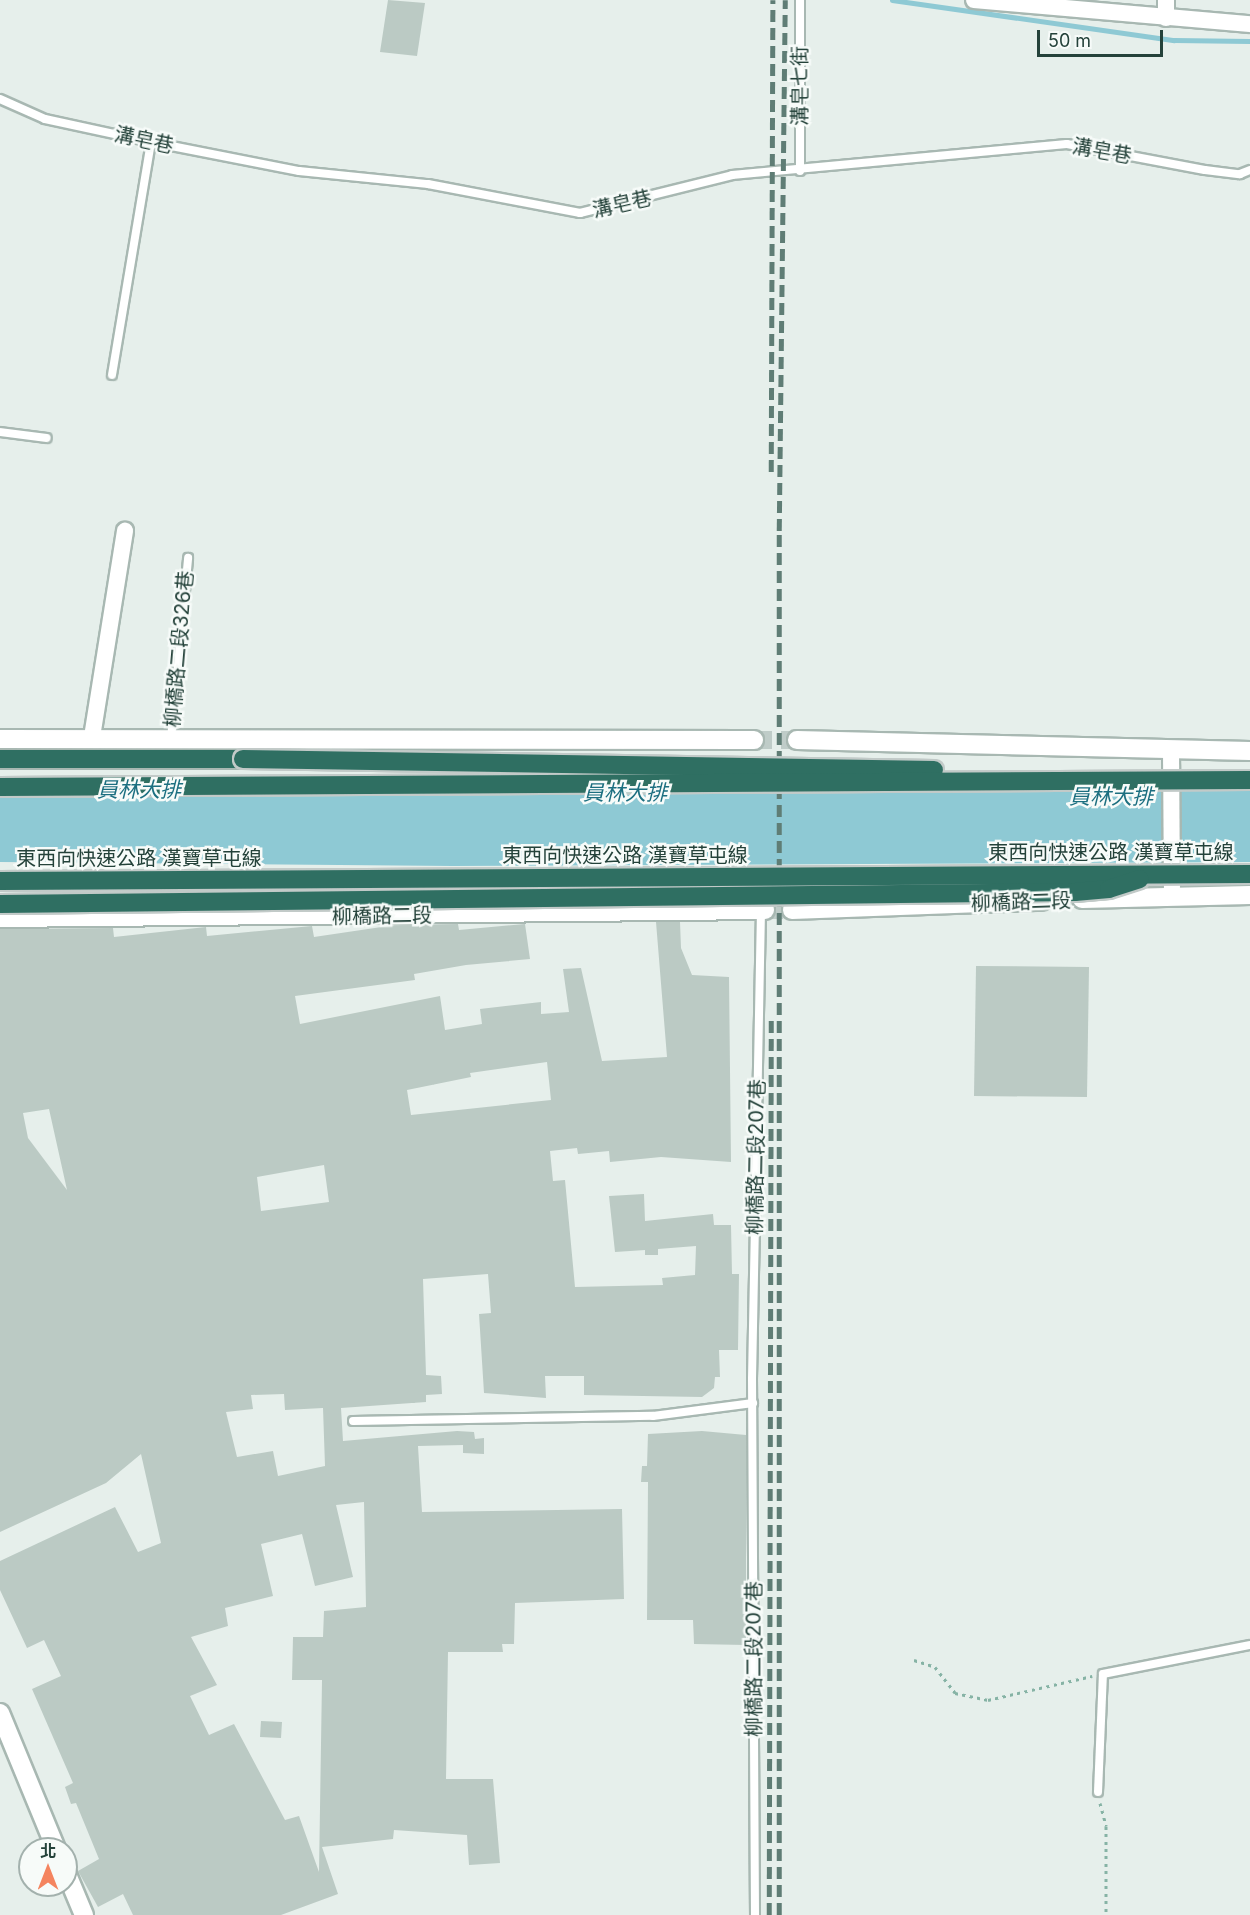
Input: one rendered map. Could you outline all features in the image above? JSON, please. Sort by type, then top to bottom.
[{"type":"highway","points":[[0,759],[243,759],[1006,770],[1085,782]]},
{"type":"highway","points":[[0,787],[1250,780]]},
{"type":"highway","points":[[0,904],[1075,892],[1109,890],[1164,870]]},
{"type":"highway","name":"東西向快速公路 漢寶草屯線","points":[[0,881],[1164,870],[1250,874]]},
{"type":"main road","points":[[0,739],[92,737],[754,740]]},
{"type":"main road","points":[[797,740],[1171,751],[1250,751]]},
{"type":"main road","name":"柳橋路二段","points":[[792,910],[1172,896],[1250,896]]},
{"type":"main road","name":"柳橋路二段","points":[[0,918],[763,910]]},
{"type":"main road","points":[[0,1713],[51,1837]]},
{"type":"main road","points":[[76,1897],[84,1915]]},
{"type":"street","points":[[1166,0],[1166,18]]},
{"type":"street","points":[[984,1],[1250,24]]},
{"type":"street","points":[[92,737],[125,531]]},
{"type":"street","points":[[1171,751],[1173,787],[1164,870],[1172,896]]},
{"type":"lane","name":"溝皂七街","points":[[800,0],[800,171]]},
{"type":"lane","name":"溝皂巷","points":[[0,99],[45,119],[151,142],[299,171],[428,184],[580,213],[732,175],[800,171],[1067,144],[1205,170],[1240,174],[1250,170]]},
{"type":"lane","points":[[112,375],[151,142]]},
{"type":"lane","points":[[0,432],[47,438]]},
{"type":"lane","name":"柳橋路二段326巷","points":[[171,739],[188,558]]},
{"type":"lane","name":"柳橋路二段207巷","points":[[755,1915],[753,1403],[763,910]]},
{"type":"lane","points":[[353,1421],[653,1416],[753,1403]]},
{"type":"lane","points":[[1098,1792],[1103,1674],[1250,1645]]},
{"type":"path","points":[[914,1660],[934,1667],[955,1693],[988,1700],[1103,1674]]},
{"type":"path","points":[[1098,1792],[1106,1826],[1106,1915]]},
{"type":"water","name":"員林大排","points":[[1250,790],[1250,862],[453,866],[0,862],[0,794]]},
{"type":"building","points":[[388,0],[425,3],[417,56],[380,52]]},
{"type":"building","points":[[656,922],[680,922],[681,948],[692,975],[729,977],[731,1162],[661,1157],[610,1162],[609,1151],[578,1154],[577,1148],[550,1151],[553,1181],[565,1180],[575,1287],[663,1285],[662,1278],[695,1275],[696,1246],[658,1249],[658,1255],[645,1255],[645,1250],[615,1252],[609,1196],[644,1194],[645,1221],[713,1214],[714,1225],[731,1225],[732,1274],[739,1274],[738,1350],[719,1350],[720,1377],[715,1377],[714,1388],[702,1397],[584,1395],[584,1376],[545,1376],[546,1398],[484,1393],[479,1314],[491,1313],[488,1274],[423,1279],[426,1375],[441,1376],[442,1394],[426,1395],[426,1402],[341,1408],[343,1441],[457,1431],[474,1432],[475,1439],[484,1438],[484,1454],[463,1453],[463,1445],[418,1446],[422,1512],[622,1509],[624,1599],[515,1603],[514,1644],[502,1644],[503,1652],[448,1652],[446,1779],[493,1779],[500,1863],[469,1865],[467,1835],[394,1830],[393,1839],[322,1847],[338,1894],[281,1915],[133,1915],[123,1894],[98,1907],[78,1871],[99,1859],[76,1803],[71,1804],[65,1787],[73,1783],[32,1689],[61,1676],[44,1640],[27,1648],[0,1590],[0,1561],[115,1507],[138,1552],[161,1543],[141,1454],[106,1483],[0,1532],[0,929],[113,928],[114,937],[206,927],[207,936],[312,926],[314,937],[395,925],[458,924],[459,930],[525,924],[530,959],[466,965],[414,974],[415,980],[295,996],[300,1024],[440,996],[445,1030],[482,1024],[480,1009],[541,1002],[541,1014],[569,1012],[563,969],[581,968],[602,1061],[667,1057]],"holes":[[[547,1062],[551,1100],[411,1115],[407,1090],[471,1077],[470,1073]],[[49,1109],[67,1190],[28,1138],[23,1113]],[[324,1165],[329,1202],[261,1211],[257,1177]],[[284,1394],[285,1410],[323,1408],[325,1466],[278,1476],[273,1451],[237,1457],[226,1412],[253,1409],[251,1395]],[[364,1502],[366,1607],[324,1611],[323,1637],[293,1637],[292,1680],[322,1680],[319,1872],[299,1816],[285,1820],[234,1724],[209,1735],[190,1696],[217,1685],[191,1637],[228,1626],[225,1608],[273,1596],[261,1544],[302,1534],[315,1586],[353,1577],[336,1505]]]},
{"type":"building","points":[[976,966],[1089,967],[1087,1097],[974,1096]]},
{"type":"building","points":[[702,1431],[746,1435],[746,1645],[694,1644],[693,1620],[647,1620],[648,1482],[641,1482],[642,1466],[647,1466],[648,1434]]},
{"type":"building","points":[[261,1721],[282,1722],[281,1738],[260,1737]]},
{"type":"waterway","points":[[892,0],[1174,40],[1250,41]]},
{"type":"tunnel","points":[[754,740],[797,740]]},
{"type":"tunnel","points":[[765,910],[792,910]]},
{"type":"railway","points":[[771,472],[773,0]]},
{"type":"railway","points":[[779,1915],[779,531],[785,0]]},
{"type":"railway","points":[[769,1915],[771,1015]]}]
